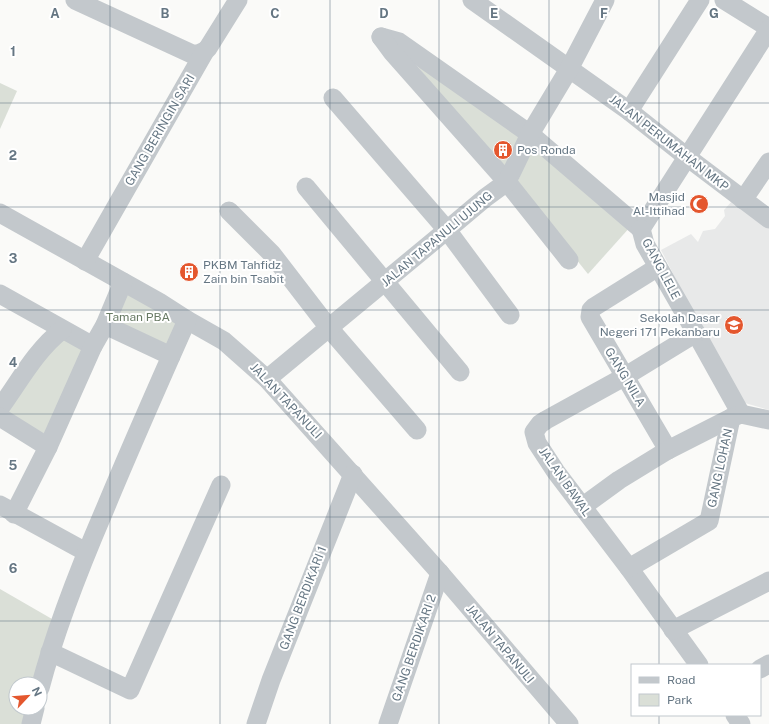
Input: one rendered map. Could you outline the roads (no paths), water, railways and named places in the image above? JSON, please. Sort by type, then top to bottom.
[{"type":"street","points":[[75,0],[192,54],[198,54],[205,51]]},
{"type":"street","name":"GANG BERINGIN SARI","points":[[85,262],[205,51],[238,0]]},
{"type":"street","name":"JALAN PERUMAHAN MKP","points":[[472,0],[629,111],[769,219]]},
{"type":"street","points":[[629,111],[700,0]]},
{"type":"street","points":[[569,260],[507,182],[392,52],[381,36],[399,42],[530,134],[641,229],[769,29],[724,0]]},
{"type":"street","name":"JALAN TAPANULI UJUNG","points":[[267,379],[485,198],[507,182],[530,134],[569,69],[602,1]]},
{"type":"street","points":[[333,98],[447,230],[510,315]]},
{"type":"street","points":[[744,200],[769,162]]},
{"type":"street","points":[[306,187],[460,372]]},
{"type":"street","points":[[230,211],[272,254],[328,328],[417,430]]},
{"type":"street","name":"JALAN TAPANULI","points":[[0,213],[12,218],[85,262],[159,302],[224,341],[267,379],[440,573],[569,724]]},
{"type":"street","name":"GANG LELE","points":[[641,229],[645,244],[696,333],[736,416]]},
{"type":"street","name":"GANG NILA","points":[[658,267],[594,307],[591,310],[590,317],[668,450]]},
{"type":"street","points":[[86,552],[7,509],[48,447],[93,346],[105,325],[123,282]]},
{"type":"street","points":[[0,294],[93,346]]},
{"type":"street","points":[[43,676],[50,652],[86,552],[134,437],[187,320]]},
{"type":"street","points":[[105,325],[171,356]]},
{"type":"street","points":[[0,408],[38,355],[52,338],[62,330]]},
{"type":"street","name":"JALAN BAWAL","points":[[696,333],[624,377],[546,420],[540,424],[534,432],[537,443],[556,472],[629,568],[698,664]]},
{"type":"street","points":[[582,507],[619,480],[668,450],[736,416],[769,420]]},
{"type":"street","name":"GANG LOHAN","points":[[629,568],[710,521],[736,416]]},
{"type":"street","points":[[0,417],[48,447]]},
{"type":"street","name":"GANG BERDIKARI 1","points":[[256,724],[271,680],[353,474]]},
{"type":"street","points":[[50,652],[130,690],[221,485]]},
{"type":"street","name":"GANG BERDIKARI 2","points":[[388,724],[440,573]]},
{"type":"street","points":[[673,630],[769,581]]},
{"type":"place","name":"Pos Ronda","points":[[503,150]]},
{"type":"place","name":"Masjid Al-Ittihad","points":[[699,204]]},
{"type":"place","name":"PKBM Tahfidz Zain bin Tsabit","points":[[189,272]]},
{"type":"place","name":"Sekolah Dasar Negeri 171 Pekanbaru","points":[[734,325]]},
{"type":"park label","name":"Taman PBA","points":[[138,317]]}]
